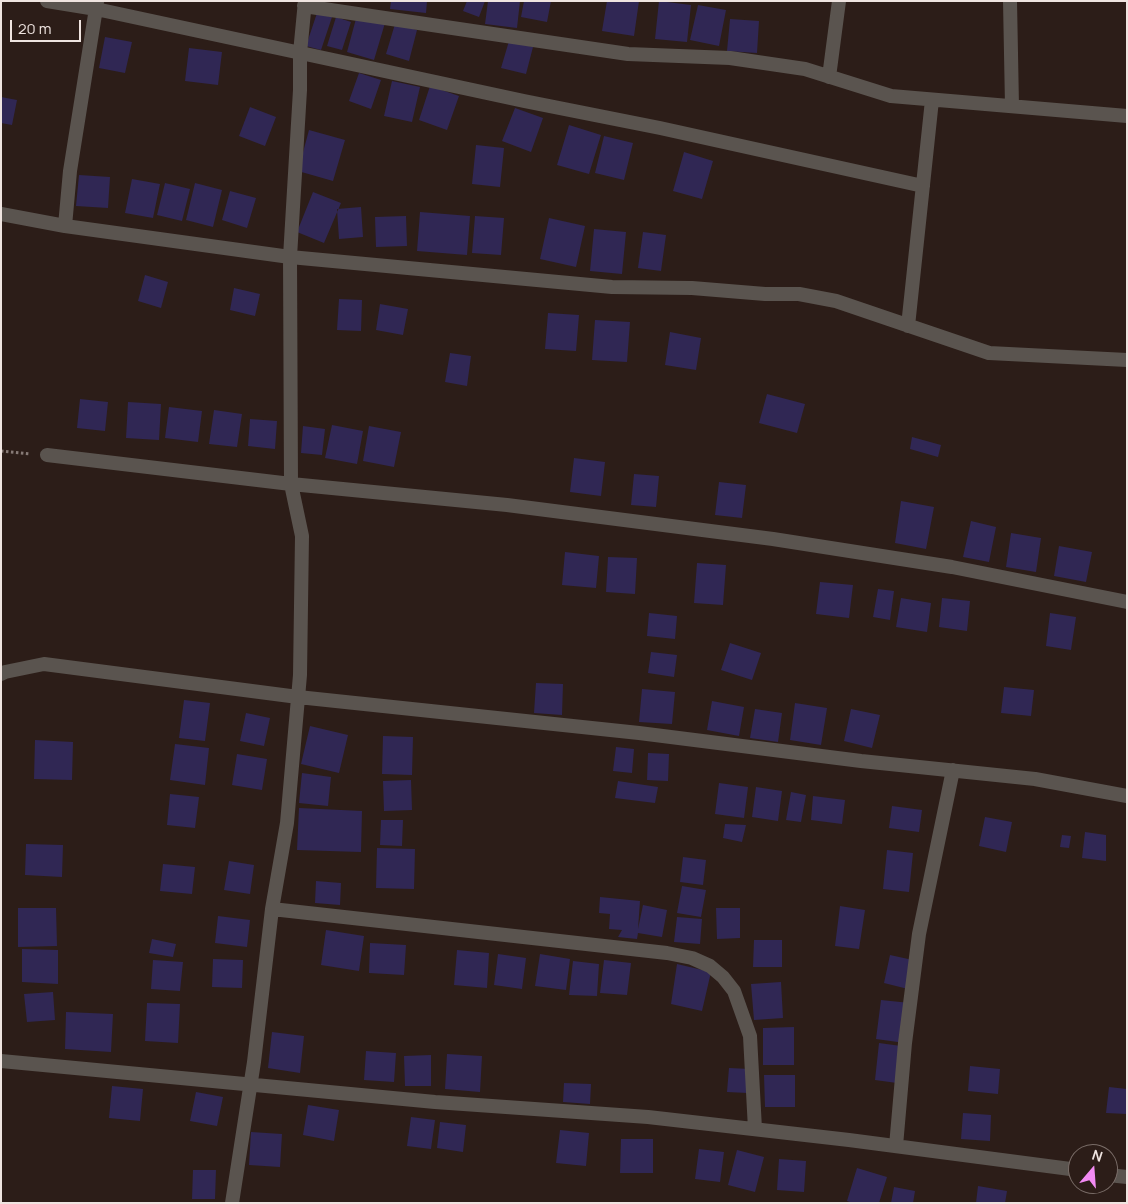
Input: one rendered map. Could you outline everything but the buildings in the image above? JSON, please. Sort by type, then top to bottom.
[{"type":"street","points":[[47,1],[96,5],[300,53],[660,128],[923,186]]},
{"type":"street","points":[[829,77],[839,1]]},
{"type":"street","points":[[1010,1],[1012,106]]},
{"type":"street","points":[[232,1203],[250,1085],[272,909],[286,823],[300,675],[302,536],[291,484],[290,257],[300,90],[300,53],[305,4],[628,54],[730,58],[805,69],[891,96],[1127,116]]},
{"type":"street","points":[[66,226],[70,171],[96,5]]},
{"type":"street","points":[[908,326],[932,100]]},
{"type":"street","points":[[1,214],[66,226],[290,257],[612,287],[692,288],[765,294],[798,294],[836,301],[989,354],[1127,360]]},
{"type":"street","points":[[47,455],[291,484],[507,505],[773,539],[952,567],[1127,602]]},
{"type":"street","points":[[1,674],[44,664],[298,697],[629,732],[851,760],[1035,779],[1127,796]]},
{"type":"street","points":[[896,1146],[905,1043],[919,934],[953,770]]},
{"type":"street","points":[[272,909],[667,953],[692,958],[710,966],[723,977],[734,991],[750,1036],[755,1129]]},
{"type":"street","points":[[1,1061],[436,1102],[648,1118],[896,1146],[1068,1169]]},
{"type":"path","points":[[1,450],[47,455]]}]
